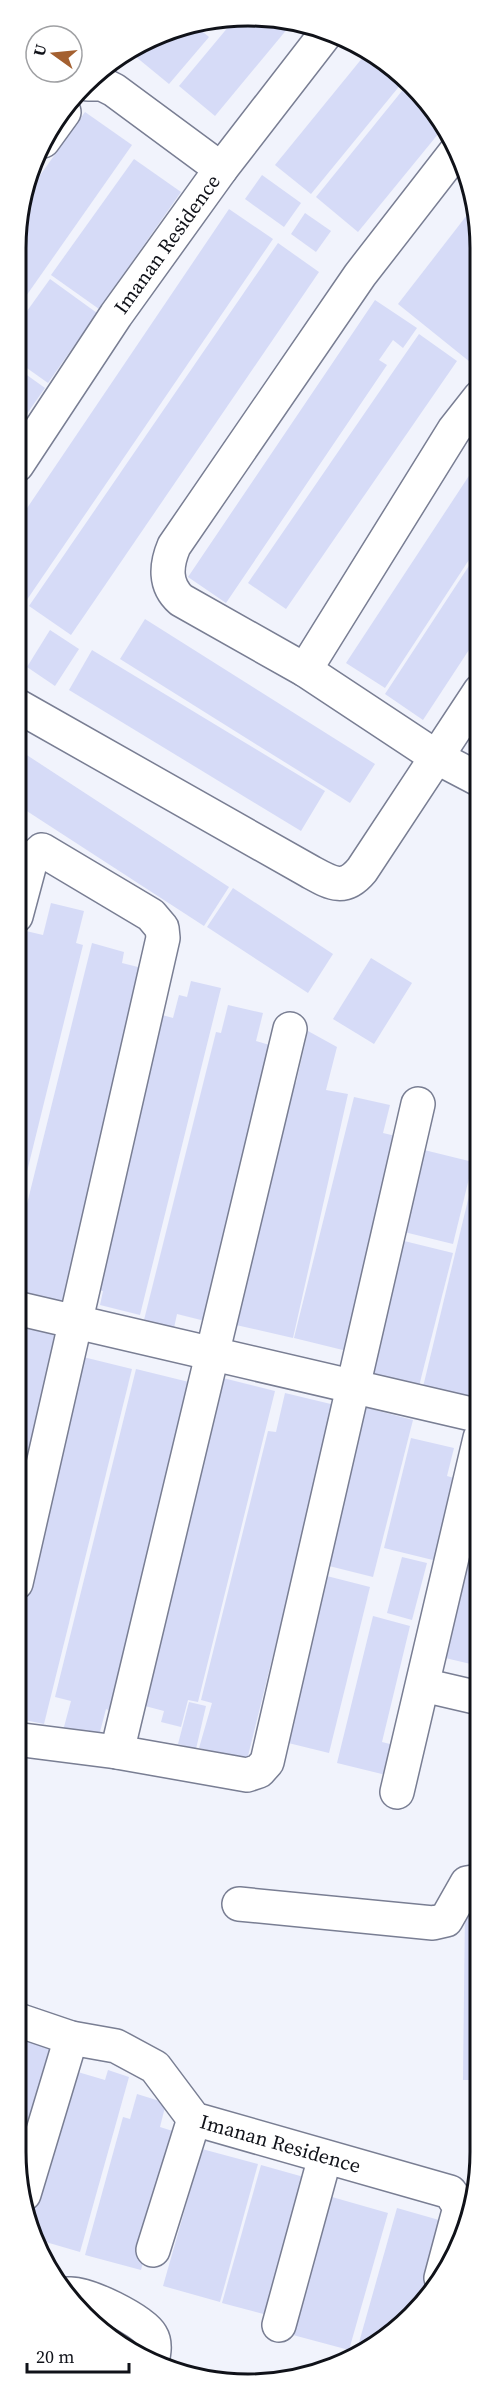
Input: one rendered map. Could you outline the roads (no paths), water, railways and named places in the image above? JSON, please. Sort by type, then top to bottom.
[{"type":"street","name":"Imanan Residence","points":[[26,451],[116,315],[221,169],[322,38]]},
{"type":"street","points":[[99,83],[114,90],[221,169]]},
{"type":"street","points":[[451,157],[360,275],[174,546],[169,557],[169,582],[172,592],[181,600],[305,670],[438,758],[470,775]]},
{"type":"street","points":[[305,670],[454,430],[470,410]]},
{"type":"street","points":[[26,711],[317,876],[345,884],[353,881],[362,870],[438,758],[454,728],[470,705]]},
{"type":"street","points":[[26,879],[31,860],[42,850],[151,915],[162,928],[163,938],[26,1539]]},
{"type":"street","points":[[117,1752],[214,1355],[290,1029]]},
{"type":"street","points":[[26,1740],[117,1752],[247,1775],[259,1772],[267,1762],[418,1104]]},
{"type":"street","points":[[26,1310],[470,1414]]},
{"type":"street","points":[[397,1791],[470,1481]]},
{"type":"street","points":[[423,1685],[470,1696]]},
{"type":"street","points":[[239,1904],[433,1923],[446,1920],[467,1883],[470,1882]]},
{"type":"street","name":"Imanan Residence","points":[[26,2023],[71,2037],[116,2046],[155,2067],[194,2119],[450,2192],[460,2207],[450,2245]]},
{"type":"street","points":[[27,2182],[71,2037]]},
{"type":"street","points":[[153,2250],[194,2119]]},
{"type":"street","points":[[279,2325],[325,2157]]},
{"type":"street","points":[[79,2296],[88,2297],[143,2326],[154,2343],[153,2352]]}]
